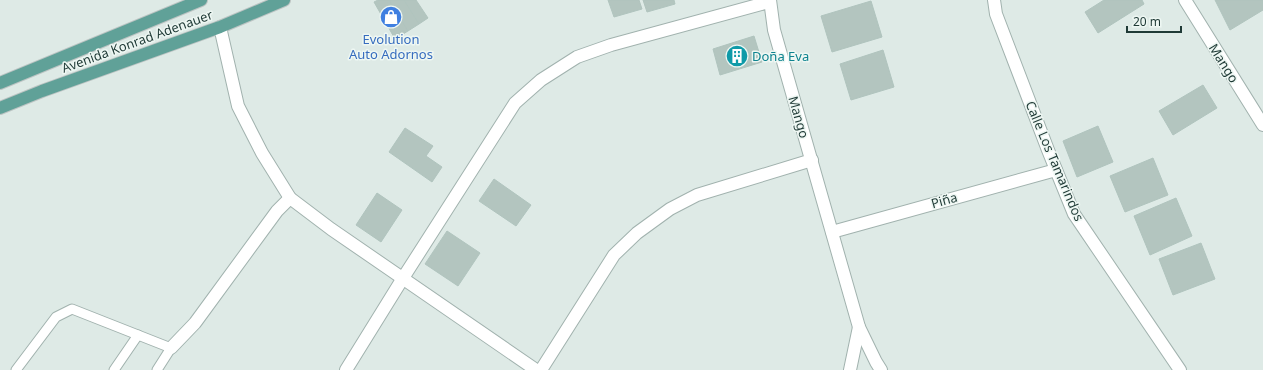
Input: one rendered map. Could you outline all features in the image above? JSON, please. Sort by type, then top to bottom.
[{"type":"main road","name":"Avenida Konrad Adenauer","points":[[0,83],[201,0]]},
{"type":"main road","name":"Avenida Konrad Adenauer","points":[[0,108],[42,90],[220,27],[284,0]]},
{"type":"street","name":"Calle Los Tamarindos","points":[[994,0],[996,14],[1074,214],[1180,370]]},
{"type":"street","name":"Mango","points":[[1185,0],[1263,125]]},
{"type":"street","points":[[346,370],[514,103],[541,80],[577,57],[611,45],[770,1]]},
{"type":"street","name":"Mango","points":[[770,1],[774,30],[859,328],[881,370]]},
{"type":"street","points":[[220,27],[238,106],[262,153],[290,198],[332,229],[536,370]]},
{"type":"street","points":[[541,370],[614,255],[637,233],[670,209],[696,196],[812,160]]},
{"type":"street","name":"Piña","points":[[832,232],[1056,170]]},
{"type":"street","points":[[171,348],[195,323],[277,211],[290,198]]},
{"type":"street","points":[[850,370],[859,328]]},
{"type":"lane","points":[[16,370],[56,317],[72,309],[171,348],[157,370]]},
{"type":"lane","points":[[114,370],[138,335]]},
{"type":"building","name":"Evolution Auto Adornos","points":[[378,0],[389,0],[408,31],[395,39],[374,2]]},
{"type":"building","points":[[389,0],[404,0],[419,24],[408,31]]},
{"type":"building","points":[[404,0],[416,0],[428,18],[419,24]]},
{"type":"building","points":[[608,0],[639,0],[642,9],[614,17]]},
{"type":"building","points":[[643,0],[674,0],[675,4],[647,12]]},
{"type":"building","points":[[1104,0],[1142,0],[1144,4],[1098,33],[1085,12]]},
{"type":"building","points":[[1215,0],[1263,0],[1263,10],[1230,30]]},
{"type":"building","points":[[871,1],[882,37],[832,52],[821,16]]},
{"type":"building","name":"Doña Eva","points":[[754,36],[762,62],[720,75],[713,49]]},
{"type":"building","points":[[883,50],[894,87],[851,100],[840,64]]},
{"type":"building","points":[[1203,85],[1217,108],[1173,135],[1159,111]]},
{"type":"building","points":[[1098,126],[1113,162],[1077,177],[1063,141]]},
{"type":"building","points":[[405,128],[433,146],[426,156],[442,167],[432,182],[389,152]]},
{"type":"building","points":[[1153,158],[1168,195],[1125,212],[1110,176]]},
{"type":"building","points":[[494,179],[531,205],[516,226],[479,201]]},
{"type":"building","points":[[377,193],[402,210],[381,242],[356,225]]},
{"type":"building","points":[[1176,198],[1192,236],[1150,255],[1134,216]]},
{"type":"building","points":[[447,231],[480,253],[458,286],[425,264]]},
{"type":"building","points":[[1201,243],[1215,279],[1173,295],[1159,259]]},
{"type":"place","name":"Evolution Auto Adornos","points":[[391,17]]},
{"type":"place","name":"Doña Eva","points":[[737,56]]}]
